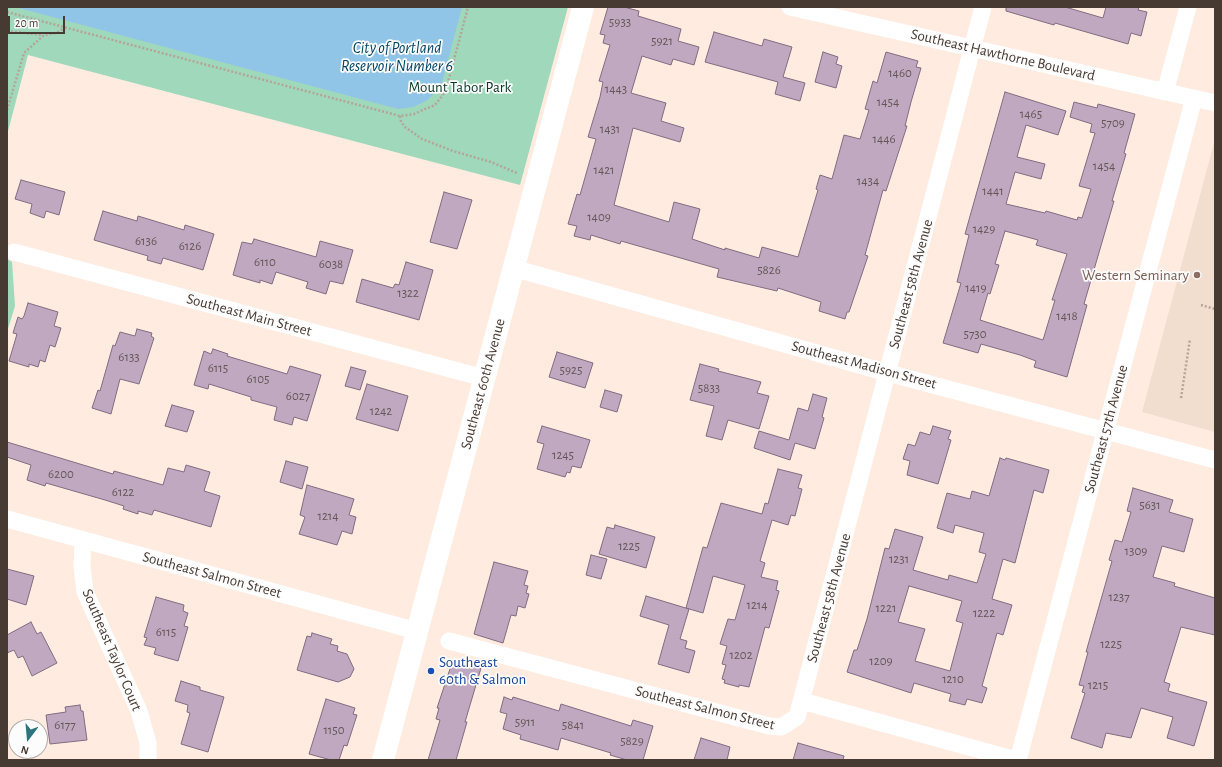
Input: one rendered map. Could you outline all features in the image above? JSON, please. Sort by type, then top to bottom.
[{"type":"main road","name":"Southeast 60th Avenue","points":[[383,760],[583,7]]},
{"type":"street","name":"Southeast Hawthorne Boulevard","points":[[790,7],[1215,103]]},
{"type":"street","name":"Southeast 58th Avenue","points":[[802,701],[970,62],[972,48],[983,7]]},
{"type":"street","points":[[1166,92],[1188,7]]},
{"type":"street","name":"Southeast 57th Avenue","points":[[1017,760],[1194,98]]},
{"type":"street","name":"Southeast Main Street","points":[[14,252],[484,378]]},
{"type":"street","name":"Southeast Madison Street","points":[[513,268],[888,372],[1215,460]]},
{"type":"street","name":"Southeast Salmon Street","points":[[7,519],[417,631]]},
{"type":"street","name":"Southeast Taylor Court","points":[[83,540],[82,566],[85,592],[139,711],[148,743],[148,760]]},
{"type":"street","name":"Southeast Salmon Street","points":[[449,641],[776,728],[786,725],[797,718],[802,701]]},
{"type":"street","points":[[802,701],[1017,760]]},
{"type":"path","points":[[7,12],[400,116],[414,114],[425,110],[435,105],[442,96],[447,86],[468,7]]},
{"type":"path","points":[[7,31],[44,35],[56,33],[65,28]]},
{"type":"path","points":[[7,110],[24,53],[44,35]]},
{"type":"path","points":[[400,116],[401,122],[405,127],[422,139],[537,179]]},
{"type":"path","points":[[1201,305],[1215,309]]},
{"type":"path","points":[[1181,398],[1190,339]]},
{"type":"shaded area","name":"Western Seminary","points":[[1215,139],[1215,432],[1142,412]]},
{"type":"green space","name":"Mount Tabor Park","points":[[7,7],[568,7],[520,185],[28,55],[7,135]]},
{"type":"green space","points":[[7,259],[12,262],[15,306],[7,332]]},
{"type":"water","name":"City of Portland Reservoir Number 6","points":[[15,7],[462,7],[442,83],[435,93],[426,101],[413,107],[398,109]]},
{"type":"building","points":[[608,7],[624,7],[639,11],[638,16],[681,29],[678,41],[699,47],[694,65],[673,59],[671,65],[642,56],[631,93],[666,103],[661,121],[684,128],[680,142],[633,128],[614,205],[669,222],[674,202],[700,209],[692,239],[725,250],[725,248],[759,258],[762,247],[798,257],[818,190],[816,189],[820,175],[832,179],[844,135],[860,139],[869,110],[865,109],[873,81],[877,83],[886,52],[918,61],[916,67],[921,68],[905,126],[907,126],[886,191],[883,190],[865,255],[868,256],[849,312],[847,312],[845,319],[819,311],[821,302],[778,288],[777,291],[717,277],[719,269],[621,241],[620,244],[591,235],[590,240],[574,236],[577,226],[568,224],[577,194],[580,195],[596,139],[588,137],[600,97],[603,82],[599,81],[610,45],[603,43],[605,35],[600,34]]},
{"type":"building","points":[[1006,7],[1065,7],[1103,18],[1106,7],[1139,7],[1138,10],[1147,12],[1141,36],[1131,33],[1128,44],[1055,23],[1054,25],[1006,11]]},
{"type":"building","points":[[714,32],[762,46],[764,39],[792,47],[783,77],[805,83],[800,101],[775,94],[778,82],[705,62]]},
{"type":"building","points":[[823,52],[838,57],[836,64],[842,66],[836,88],[815,82]]},
{"type":"building","points":[[1005,92],[1066,111],[1058,135],[1026,125],[1017,157],[1045,164],[1041,179],[1015,172],[1006,204],[1045,213],[1046,211],[1077,220],[1078,217],[1082,218],[1091,189],[1079,186],[1095,133],[1090,132],[1092,124],[1070,117],[1074,102],[1097,108],[1098,104],[1135,114],[1124,153],[1126,154],[1112,201],[1114,201],[1084,304],[1087,305],[1067,377],[1034,367],[1036,361],[981,344],[978,353],[943,343],[961,283],[957,282],[969,235],[965,234]],"holes":[[[1005,231],[1038,240],[1036,245],[1067,254],[1052,300],[1055,300],[1043,340],[980,320],[988,293],[990,294],[999,265],[995,264]]]},
{"type":"building","points":[[21,180],[65,192],[59,215],[46,211],[44,218],[30,213],[32,204],[15,199]]},
{"type":"building","points":[[444,192],[472,200],[457,249],[430,242]]},
{"type":"building","points":[[103,211],[137,221],[138,216],[184,230],[185,225],[214,234],[203,270],[163,258],[161,264],[147,260],[148,256],[94,240]]},
{"type":"building","points":[[254,239],[316,257],[320,241],[353,250],[343,284],[330,281],[326,294],[306,288],[308,282],[276,272],[272,284],[260,280],[260,283],[233,275],[242,242],[252,244]]},
{"type":"building","points":[[406,262],[433,270],[419,320],[356,302],[362,279],[393,288],[395,284],[399,285]]},
{"type":"building","points":[[28,303],[58,312],[54,326],[61,328],[55,347],[50,345],[45,362],[40,360],[38,367],[29,364],[29,367],[9,361],[17,334],[13,333],[18,317],[22,319]]},
{"type":"building","points":[[137,329],[152,333],[151,336],[154,338],[139,384],[120,379],[111,414],[92,408],[98,390],[100,391],[113,345],[115,346],[120,332],[135,336]]},
{"type":"building","points":[[213,349],[228,354],[227,356],[287,374],[290,366],[321,375],[307,421],[294,417],[292,425],[274,420],[277,407],[251,400],[251,397],[209,384],[208,389],[194,385],[204,351],[211,354]]},
{"type":"building","points":[[557,352],[593,363],[585,388],[549,377]]},
{"type":"building","points":[[700,364],[719,369],[718,371],[761,382],[757,393],[769,396],[759,429],[728,420],[722,440],[706,436],[714,406],[690,400]]},
{"type":"building","points":[[351,367],[366,371],[360,390],[345,386]]},
{"type":"building","points":[[367,384],[408,396],[398,431],[356,419]]},
{"type":"building","points":[[605,390],[622,395],[617,412],[600,407]]},
{"type":"building","points":[[813,394],[827,398],[822,417],[824,418],[815,449],[795,443],[790,460],[754,448],[759,431],[789,440],[798,408],[808,411]]},
{"type":"building","points":[[172,405],[194,411],[187,432],[165,426]]},
{"type":"building","points":[[542,426],[590,440],[581,468],[572,466],[570,473],[567,472],[565,477],[537,469],[544,444],[537,442]]},
{"type":"building","points":[[933,426],[951,431],[948,439],[951,440],[938,484],[907,475],[910,461],[903,459],[908,444],[915,446],[920,432],[930,435]]},
{"type":"building","points":[[7,442],[113,474],[114,471],[163,485],[168,468],[184,472],[186,465],[210,472],[204,491],[220,496],[211,527],[154,510],[152,515],[138,511],[138,514],[123,509],[124,506],[105,500],[46,483],[45,486],[27,480],[31,465],[7,457]]},
{"type":"building","points":[[1000,458],[1005,460],[1006,458],[1049,470],[1043,493],[1034,490],[1015,563],[1003,559],[992,599],[1012,605],[1003,635],[997,633],[982,686],[987,688],[982,703],[967,699],[965,705],[949,701],[951,694],[914,683],[911,693],[847,672],[854,650],[857,650],[867,619],[885,548],[889,549],[895,529],[923,537],[913,570],[948,580],[949,575],[977,583],[986,554],[979,552],[984,533],[955,525],[953,533],[937,528],[947,493],[970,499],[972,491],[989,496]],"holes":[[[909,586],[962,601],[956,621],[963,623],[950,671],[915,661],[925,629],[898,622]]]},
{"type":"building","points":[[286,461],[308,467],[302,489],[280,482]]},
{"type":"building","points":[[778,469],[802,475],[798,488],[802,489],[795,516],[791,515],[788,525],[772,520],[760,561],[765,563],[761,577],[778,581],[776,590],[779,591],[769,628],[765,627],[749,687],[739,685],[739,687],[724,683],[725,680],[722,679],[726,665],[722,664],[727,646],[720,644],[728,619],[735,620],[745,585],[713,576],[703,613],[686,608],[703,547],[707,548],[721,503],[762,514],[765,503],[768,504]]},
{"type":"building","points":[[307,485],[354,499],[349,515],[356,517],[352,534],[342,531],[337,545],[299,534],[305,517],[300,515]]},
{"type":"building","points":[[1133,488],[1173,500],[1169,512],[1193,519],[1184,552],[1162,546],[1153,577],[1175,583],[1174,586],[1215,598],[1215,635],[1181,627],[1164,682],[1170,684],[1168,691],[1207,702],[1194,746],[1167,738],[1173,717],[1141,708],[1131,738],[1106,733],[1102,748],[1071,738],[1085,693],[1082,692],[1084,686],[1079,685],[1088,652],[1086,652],[1112,561],[1109,560],[1115,540],[1122,542],[1131,512],[1127,511]]},
{"type":"building","points":[[615,525],[655,537],[646,568],[599,554],[607,527],[614,529]]},
{"type":"building","points":[[591,555],[607,559],[601,579],[586,575]]},
{"type":"building","points":[[494,562],[528,571],[524,585],[528,586],[526,593],[529,594],[525,608],[518,606],[516,616],[511,615],[503,643],[474,634]]},
{"type":"building","points":[[7,569],[34,576],[26,605],[7,599]]},
{"type":"building","points":[[646,596],[689,609],[680,639],[687,641],[685,648],[695,651],[689,673],[658,664],[669,625],[640,616]]},
{"type":"building","points":[[156,597],[184,605],[183,611],[188,613],[184,626],[188,627],[178,661],[154,654],[156,648],[144,645],[147,638],[144,637]]},
{"type":"building","points":[[31,622],[37,634],[41,632],[57,663],[32,676],[23,656],[18,658],[14,650],[7,653],[7,635]]},
{"type":"building","points":[[312,633],[332,639],[330,644],[338,646],[337,651],[347,654],[354,669],[350,677],[338,682],[297,670],[307,636],[311,637]]},
{"type":"building","points":[[453,660],[481,668],[465,722],[467,722],[456,760],[428,760],[440,720],[436,719],[439,708],[437,708]]},
{"type":"building","points":[[181,681],[200,687],[200,690],[224,697],[208,752],[181,744],[190,713],[187,712],[188,705],[175,701]]},
{"type":"building","points":[[504,697],[512,700],[513,697],[559,711],[561,704],[631,726],[633,720],[653,726],[643,760],[627,760],[610,755],[611,753],[561,738],[558,750],[520,739],[521,735],[503,729],[507,714],[500,712]]},
{"type":"building","points":[[326,699],[355,708],[353,714],[357,715],[347,746],[344,745],[339,760],[331,760],[309,754]]},
{"type":"building","points":[[80,705],[81,711],[83,711],[87,740],[50,744],[48,719],[47,719],[46,715],[66,712],[65,707]]},
{"type":"building","points":[[701,738],[730,747],[727,760],[694,760]]},
{"type":"building","points":[[798,743],[844,756],[843,760],[793,760]]},
{"type":"place","name":"Western Seminary","points":[[1197,275]]},
{"type":"place","name":"Southeast 60th & Salmon","points":[[431,671]]}]
